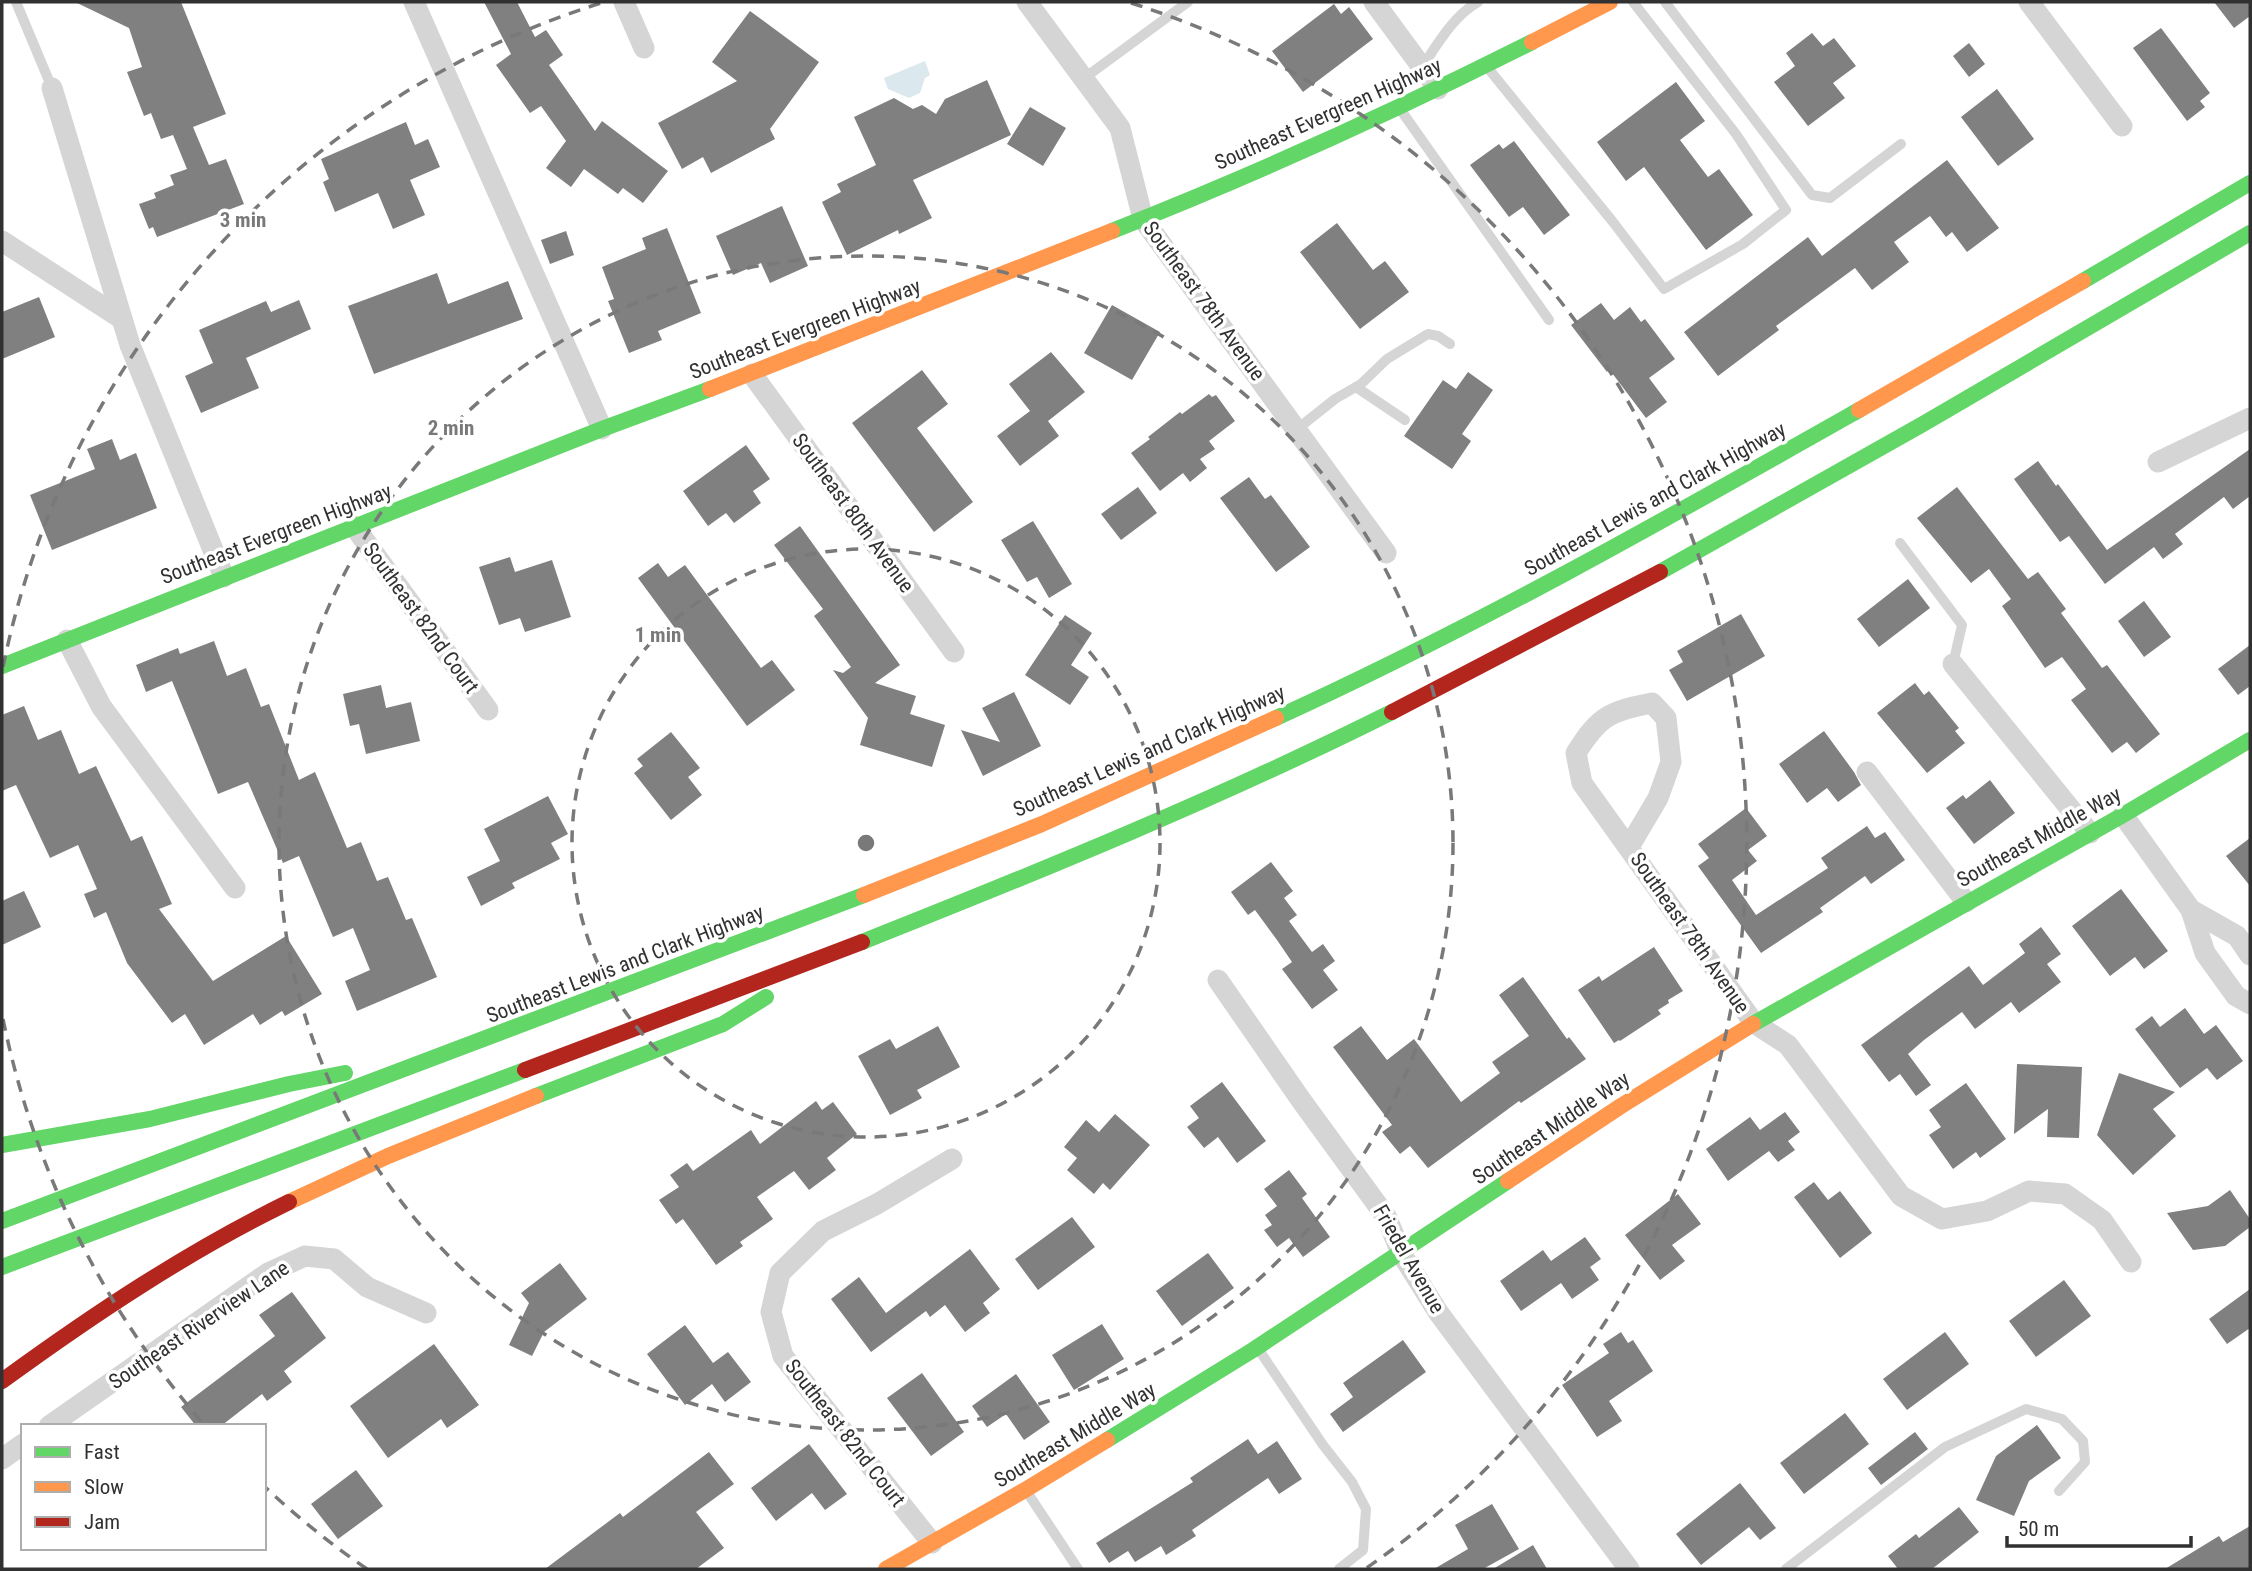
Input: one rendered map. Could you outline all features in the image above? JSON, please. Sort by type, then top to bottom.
[{"type":"main road","name":"Southeast Evergreen Highway","points":[[2,666],[1143,219],[1438,89],[1610,2]]},
{"type":"main road","name":"Southeast Lewis and Clark Highway","points":[[2,1221],[826,910],[1042,824],[1349,685],[1645,531],[1929,371],[2250,183]]},
{"type":"main road","points":[[2,1267],[842,950],[1066,861],[1369,724],[1664,572],[2250,233]]},
{"type":"main road","name":"Southeast Middle Way","points":[[889,1568],[1025,1490],[1257,1348],[1622,1105],[1754,1023],[2123,815],[2250,740]]},
{"type":"main road","points":[[2,1381],[112,1302],[198,1250],[246,1225],[374,1164],[723,1024],[842,950]]},
{"type":"main road","points":[[2,1145],[196,1109],[312,1078],[430,1060]]},
{"type":"street","points":[[414,2],[602,429]]},
{"type":"street","points":[[624,2],[644,48]]},
{"type":"street","name":"Southeast 78th Avenue","points":[[1027,2],[1120,128],[1143,219],[1386,553]]},
{"type":"street","points":[[1374,2],[1438,89]]},
{"type":"street","points":[[2029,2],[2122,126]]},
{"type":"street","points":[[52,88],[130,345],[224,577]]},
{"type":"street","points":[[2,241],[122,318]]},
{"type":"street","name":"Southeast 80th Avenue","points":[[752,374],[954,652]]},
{"type":"street","points":[[2158,462],[2250,418]]},
{"type":"street","name":"Southeast 82nd Court","points":[[354,526],[488,710]]},
{"type":"street","points":[[67,640],[101,706],[235,888]]},
{"type":"street","points":[[1953,664],[2090,833]]},
{"type":"street","name":"Southeast 78th Avenue","points":[[1629,847],[1658,798],[1671,762],[1666,718],[1652,703],[1620,709],[1592,728],[1576,752],[1582,783],[1754,1023],[1788,1045],[1901,1196],[1942,1219],[1987,1211],[2029,1191],[2065,1194],[2102,1220],[2131,1262]]},
{"type":"street","points":[[1867,772],[1966,902]]},
{"type":"street","points":[[2123,815],[2191,910],[2205,953],[2236,996],[2250,1004]]},
{"type":"street","points":[[2191,910],[2237,936],[2250,955]]},
{"type":"street","name":"Friedel Avenue","points":[[1218,980],[1387,1218],[1401,1253],[1438,1312],[1629,1569]]},
{"type":"street","name":"Southeast 82nd Court","points":[[932,1543],[783,1356],[771,1312],[780,1273],[823,1231],[877,1204],[952,1159]]},
{"type":"street","name":"Southeast Riverview Lane","points":[[52,1424],[268,1273],[305,1255],[334,1259],[367,1287],[426,1313]]},
{"type":"street","points":[[2,1459],[21,1445]]},
{"type":"lane","points":[[16,2],[52,88]]},
{"type":"lane","points":[[1083,79],[1188,2]]},
{"type":"lane","points":[[1422,68],[1444,34],[1478,2]]},
{"type":"lane","points":[[1485,65],[1664,289],[1743,244],[1786,210],[1736,134],[1633,2]]},
{"type":"lane","points":[[1665,2],[1811,195],[1830,198],[1901,144]]},
{"type":"lane","points":[[1398,107],[1549,320]]},
{"type":"lane","points":[[1296,430],[1335,399],[1356,387],[1387,359],[1428,334],[1438,336],[1450,344]]},
{"type":"lane","points":[[1356,387],[1405,420]]},
{"type":"lane","points":[[1900,543],[1962,625],[1953,664]]},
{"type":"lane","points":[[1257,1348],[1323,1445],[1352,1482],[1367,1508],[1363,1550],[1339,1569]]},
{"type":"lane","points":[[1786,1569],[1945,1447],[2026,1409],[2062,1419],[2083,1441],[2085,1462],[2059,1490]]},
{"type":"lane","points":[[1025,1490],[1079,1569]]},
{"type":"shaded area","points":[[925,61],[930,75],[925,78],[920,93],[909,98],[888,89],[884,78]]},
{"type":"building","points":[[75,2],[181,2],[226,114],[193,127],[209,165],[226,159],[244,204],[157,237],[153,227],[149,229],[139,204],[156,198],[154,193],[174,185],[170,175],[187,169],[173,135],[161,139],[151,113],[144,116],[127,72],[142,67],[129,28]]},
{"type":"building","points":[[484,2],[517,2],[535,37],[546,30],[563,55],[549,65],[595,131],[602,121],[668,171],[643,203],[623,188],[618,194],[584,169],[571,187],[546,168],[566,141],[541,106],[530,113],[496,65],[511,54]]},
{"type":"building","points":[[2214,2],[2250,2],[2250,16],[2234,28]]},
{"type":"building","points":[[1334,4],[1341,14],[1349,7],[1373,39],[1303,92],[1272,51]]},
{"type":"building","points":[[750,11],[819,62],[770,129],[775,139],[711,173],[703,157],[682,169],[658,123],[737,81],[712,62]]},
{"type":"building","points":[[2161,28],[2210,93],[2200,101],[2205,107],[2187,121],[2133,48]]},
{"type":"building","points":[[1812,33],[1823,46],[1834,38],[1856,66],[1833,83],[1845,98],[1808,126],[1774,82],[1795,66],[1786,53]]},
{"type":"building","points":[[1969,43],[1985,64],[1969,77],[1953,56]]},
{"type":"building","points":[[987,80],[1011,135],[913,180],[932,218],[899,234],[898,230],[847,255],[822,202],[841,192],[837,184],[876,165],[854,117],[894,98],[913,109],[922,105],[936,114],[945,99]]},
{"type":"building","points":[[1676,82],[1705,121],[1680,140],[1708,177],[1719,169],[1753,215],[1706,250],[1644,167],[1626,181],[1597,142]]},
{"type":"building","points":[[1997,89],[2034,139],[1998,166],[1961,117]]},
{"type":"building","points":[[1030,107],[1066,128],[1043,166],[1007,144]]},
{"type":"building","points":[[406,122],[415,145],[428,139],[440,167],[410,180],[425,215],[393,229],[378,193],[335,212],[323,182],[329,179],[321,159]]},
{"type":"building","points":[[1514,141],[1570,215],[1544,235],[1523,207],[1509,217],[1470,165],[1499,144],[1503,149]]},
{"type":"building","points":[[1947,160],[1999,228],[1967,252],[1952,232],[1946,237],[1930,216],[1894,242],[1909,262],[1872,290],[1855,268],[1776,326],[1779,330],[1718,376],[1684,332],[1808,237],[1822,256]]},
{"type":"building","points":[[782,206],[808,266],[770,283],[761,263],[733,275],[716,236]]},
{"type":"building","points":[[1337,223],[1373,270],[1385,261],[1409,292],[1360,329],[1300,252]]},
{"type":"building","points":[[667,228],[701,313],[658,331],[662,340],[629,353],[608,301],[614,299],[602,267],[646,249],[642,238]]},
{"type":"building","points":[[566,231],[574,255],[550,264],[541,240]]},
{"type":"building","points":[[437,273],[448,304],[508,281],[523,319],[374,374],[348,306]]},
{"type":"building","points":[[39,297],[55,337],[2,359],[2,312]]},
{"type":"building","points":[[299,300],[311,329],[246,358],[259,388],[201,413],[185,376],[213,363],[199,330],[266,301],[271,312]]},
{"type":"building","points":[[1601,303],[1614,320],[1630,307],[1641,322],[1645,319],[1675,359],[1649,378],[1667,402],[1646,418],[1571,325]]},
{"type":"building","points":[[1112,305],[1160,332],[1132,380],[1084,353]]},
{"type":"building","points":[[1051,352],[1085,392],[1048,421],[1059,436],[1020,466],[997,436],[1030,411],[1009,384]]},
{"type":"building","points":[[922,370],[948,404],[917,428],[973,502],[934,532],[852,423]]},
{"type":"building","points":[[1468,372],[1493,390],[1462,434],[1471,441],[1452,469],[1404,436],[1443,380],[1456,389]]},
{"type":"building","points":[[1209,394],[1212,397],[1216,395],[1235,421],[1209,441],[1215,449],[1200,459],[1207,468],[1190,482],[1183,473],[1160,491],[1131,453],[1180,412],[1182,414]]},
{"type":"building","points":[[112,439],[120,460],[136,453],[157,508],[52,550],[30,495],[95,469],[87,449]]},
{"type":"building","points":[[746,445],[770,479],[753,491],[761,503],[734,523],[726,513],[708,526],[683,491]]},
{"type":"building","points":[[2250,449],[2250,496],[2233,509],[2224,497],[2175,534],[2183,544],[2163,559],[2154,547],[2105,584],[2069,536],[2060,542],[2014,479],[2038,461],[2107,550]]},
{"type":"building","points":[[1249,477],[1265,499],[1271,495],[1310,547],[1276,572],[1220,498]]},
{"type":"building","points":[[1138,487],[1157,513],[1121,540],[1101,514]]},
{"type":"building","points":[[1957,487],[2028,579],[2038,572],[2066,609],[2061,613],[2102,668],[2107,665],[2160,734],[2136,753],[2127,742],[2112,753],[2071,700],[2086,689],[2062,657],[2045,668],[2002,606],[2011,599],[1989,569],[1971,583],[1917,518]]},
{"type":"building","points":[[1033,521],[1072,584],[1049,598],[1037,577],[1027,582],[1001,540]]},
{"type":"building","points":[[800,526],[900,665],[875,683],[916,696],[910,714],[945,725],[932,767],[860,745],[868,718],[833,670],[843,673],[851,667],[814,616],[823,609],[774,545]]},
{"type":"building","points":[[510,557],[515,572],[552,560],[571,617],[525,632],[520,618],[499,625],[479,567]]},
{"type":"building","points":[[658,563],[668,577],[685,565],[761,668],[772,660],[795,690],[747,726],[638,578]]},
{"type":"building","points":[[1908,579],[1930,608],[1879,647],[1857,619]]},
{"type":"building","points":[[2144,601],[2171,637],[2144,657],[2118,621]]},
{"type":"building","points":[[1741,614],[1765,656],[1687,701],[1669,670],[1683,662],[1677,651]]},
{"type":"building","points":[[1065,615],[1092,633],[1071,665],[1089,677],[1070,705],[1025,675]]},
{"type":"building","points":[[214,641],[227,676],[246,668],[261,707],[269,704],[299,780],[315,772],[347,848],[361,842],[377,881],[388,877],[406,920],[412,918],[437,977],[357,1011],[345,981],[370,970],[353,928],[333,937],[299,856],[283,863],[248,782],[218,794],[172,681],[146,692],[136,665],[178,648],[180,654]]},
{"type":"building","points":[[2250,645],[2250,686],[2238,695],[2218,669]]},
{"type":"building","points":[[1915,683],[1924,695],[1929,691],[1959,728],[1955,731],[1965,743],[1927,773],[1877,713]]},
{"type":"building","points":[[381,685],[386,708],[411,702],[420,741],[366,754],[359,724],[350,726],[343,694]]},
{"type":"building","points":[[1014,692],[1041,746],[983,776],[961,730],[1000,742],[982,708]]},
{"type":"building","points":[[24,706],[38,740],[61,730],[79,774],[96,766],[131,841],[142,836],[172,904],[159,909],[213,981],[286,936],[322,994],[285,1016],[282,1011],[260,1025],[253,1014],[204,1045],[185,1014],[172,1023],[127,963],[106,912],[94,918],[84,894],[97,889],[78,845],[50,858],[16,785],[2,791],[2,715]]},
{"type":"building","points":[[1824,731],[1861,785],[1838,802],[1827,788],[1807,803],[1779,764]]},
{"type":"building","points":[[671,732],[700,768],[688,777],[702,795],[671,820],[634,773],[643,766],[637,759]]},
{"type":"building","points":[[1990,780],[2015,813],[1974,844],[1946,808],[1963,795],[1966,799]]},
{"type":"building","points":[[548,796],[568,834],[551,843],[560,859],[512,883],[515,888],[481,906],[467,877],[500,861],[484,829]]},
{"type":"building","points":[[1746,808],[1767,836],[1748,850],[1757,861],[1732,880],[1756,915],[1828,868],[1821,858],[1867,826],[1875,838],[1885,832],[1905,860],[1871,884],[1865,876],[1820,908],[1823,912],[1761,953],[1698,866],[1709,858],[1698,844]]},
{"type":"building","points":[[2250,838],[2250,886],[2226,856]]},
{"type":"building","points":[[1271,862],[1293,891],[1284,898],[1297,915],[1289,921],[1312,952],[1323,944],[1335,961],[1323,970],[1338,990],[1312,1009],[1282,969],[1292,962],[1277,940],[1255,910],[1248,915],[1231,892]]},
{"type":"building","points":[[2121,889],[2168,951],[2144,969],[2135,957],[2110,976],[2072,926]]},
{"type":"building","points":[[24,891],[41,927],[2,945],[2,901]]},
{"type":"building","points":[[2041,927],[2061,954],[2047,964],[2061,982],[2019,1013],[2011,1002],[1975,1029],[1962,1012],[1924,1040],[1908,1054],[1931,1085],[1916,1096],[1900,1074],[1889,1082],[1861,1045],[1969,966],[1983,985],[2025,953],[2019,944]]},
{"type":"building","points":[[1654,947],[1683,991],[1658,1010],[1661,1014],[1614,1043],[1578,990],[1599,976],[1602,981]]},
{"type":"building","points":[[1523,977],[1567,1039],[1569,1037],[1586,1059],[1521,1103],[1519,1101],[1428,1168],[1410,1146],[1400,1154],[1382,1132],[1392,1125],[1333,1047],[1361,1026],[1387,1060],[1414,1039],[1461,1102],[1500,1073],[1492,1062],[1529,1036],[1499,995]]},
{"type":"building","points":[[2185,1008],[2204,1034],[2216,1025],[2243,1061],[2217,1080],[2207,1068],[2180,1088],[2135,1029],[2152,1016],[2160,1027]]},
{"type":"building","points":[[938,1026],[960,1067],[917,1090],[922,1098],[890,1115],[858,1056],[890,1039],[896,1049]]},
{"type":"building","points":[[2017,1064],[2082,1067],[2079,1138],[2047,1137],[2048,1109],[2014,1134]]},
{"type":"building","points":[[2119,1073],[2175,1092],[2153,1109],[2176,1136],[2133,1175],[2097,1135]]},
{"type":"building","points":[[1222,1082],[1266,1141],[1237,1163],[1218,1137],[1204,1148],[1187,1127],[1199,1118],[1190,1106]]},
{"type":"building","points":[[1966,1083],[2006,1139],[1980,1158],[1976,1152],[1953,1169],[1929,1135],[1941,1127],[1929,1110]]},
{"type":"building","points":[[816,1101],[822,1110],[833,1102],[857,1134],[827,1158],[836,1170],[809,1190],[794,1171],[757,1197],[773,1219],[740,1242],[743,1246],[716,1265],[683,1219],[676,1224],[659,1200],[679,1187],[670,1175],[687,1163],[693,1171],[751,1130],[760,1144]]},
{"type":"building","points":[[1785,1112],[1800,1132],[1788,1141],[1795,1150],[1778,1162],[1769,1151],[1728,1181],[1706,1149],[1750,1117],[1760,1130]]},
{"type":"building","points":[[1115,1114],[1150,1145],[1110,1190],[1103,1183],[1094,1194],[1067,1170],[1077,1158],[1064,1147],[1086,1120],[1099,1132]]},
{"type":"building","points":[[1289,1170],[1307,1194],[1302,1198],[1330,1237],[1303,1257],[1289,1238],[1277,1247],[1264,1230],[1272,1225],[1265,1215],[1277,1206],[1264,1189]]},
{"type":"building","points":[[1814,1182],[1828,1200],[1840,1191],[1872,1233],[1840,1258],[1794,1197]]},
{"type":"building","points":[[2230,1190],[2250,1219],[2250,1227],[2225,1246],[2193,1250],[2167,1213],[2208,1206]]},
{"type":"building","points":[[1678,1194],[1701,1224],[1672,1245],[1685,1261],[1660,1280],[1625,1235]]},
{"type":"building","points":[[1072,1217],[1095,1247],[1038,1290],[1015,1259]]},
{"type":"building","points":[[1585,1237],[1601,1259],[1590,1267],[1599,1280],[1572,1299],[1561,1283],[1521,1311],[1500,1281],[1543,1250],[1551,1261]]},
{"type":"building","points":[[970,1249],[1000,1289],[983,1303],[990,1313],[965,1332],[945,1305],[930,1317],[926,1311],[871,1352],[831,1299],[859,1277],[886,1313]]},
{"type":"building","points":[[1208,1253],[1234,1288],[1182,1326],[1156,1291]]},
{"type":"building","points":[[560,1263],[587,1299],[544,1332],[532,1356],[509,1345],[529,1303],[521,1293]]},
{"type":"building","points":[[2064,1280],[2091,1316],[2036,1357],[2009,1321]]},
{"type":"building","points":[[2250,1289],[2250,1328],[2227,1344],[2209,1319]]},
{"type":"building","points":[[292,1292],[326,1338],[284,1371],[292,1382],[267,1401],[262,1394],[224,1424],[194,1424],[181,1407],[275,1336],[259,1315]]},
{"type":"building","points":[[1102,1324],[1124,1359],[1074,1390],[1052,1355]]},
{"type":"building","points":[[685,1325],[713,1363],[728,1352],[751,1382],[725,1402],[712,1384],[685,1405],[647,1354]]},
{"type":"building","points":[[1621,1332],[1628,1343],[1633,1340],[1653,1371],[1609,1401],[1622,1421],[1597,1437],[1562,1385],[1609,1353],[1603,1344]]},
{"type":"building","points":[[1945,1332],[1969,1364],[1907,1410],[1883,1379]]},
{"type":"building","points":[[1403,1340],[1426,1372],[1343,1432],[1330,1414],[1353,1397],[1343,1383]]},
{"type":"building","points":[[434,1344],[479,1405],[447,1428],[441,1419],[388,1458],[350,1406]]},
{"type":"building","points":[[922,1373],[964,1432],[931,1456],[887,1398]]},
{"type":"building","points":[[1016,1374],[1050,1422],[1024,1440],[1006,1414],[987,1427],[972,1406]]},
{"type":"building","points":[[1845,1413],[1869,1444],[1804,1494],[1780,1463]]},
{"type":"building","points":[[2037,1425],[2061,1458],[2029,1481],[2014,1516],[1976,1500],[1996,1456]]},
{"type":"building","points":[[1915,1432],[1928,1449],[1881,1485],[1868,1468]]},
{"type":"building","points":[[1248,1439],[1258,1454],[1277,1441],[1302,1479],[1279,1494],[1268,1478],[1192,1530],[1196,1536],[1166,1555],[1161,1546],[1135,1562],[1128,1551],[1109,1563],[1096,1543],[1193,1482],[1190,1478]]},
{"type":"building","points":[[809,1444],[847,1494],[825,1510],[812,1493],[776,1521],[751,1488]]},
{"type":"building","points":[[709,1452],[734,1484],[696,1512],[724,1548],[696,1569],[545,1569],[620,1513],[623,1517]]},
{"type":"building","points":[[356,1470],[383,1506],[338,1539],[311,1504]]},
{"type":"building","points":[[1740,1483],[1776,1528],[1760,1540],[1749,1527],[1701,1565],[1676,1534]]},
{"type":"building","points":[[1492,1504],[1519,1549],[1483,1569],[1434,1569],[1468,1549],[1455,1525]]},
{"type":"building","points":[[1959,1507],[1979,1532],[1932,1569],[1898,1569],[1888,1556],[1916,1534],[1919,1538]]},
{"type":"building","points":[[2250,1526],[2250,1569],[2165,1569],[2219,1536],[2223,1542]]},
{"type":"building","points":[[1533,1545],[1547,1569],[1493,1569]]},
{"type":"traffic: fast","points":[[1112,231],[1324,141],[1532,42]]},
{"type":"traffic: fast","points":[[2083,281],[2250,183]]},
{"type":"traffic: fast","points":[[1660,572],[1923,424],[2250,233]]},
{"type":"traffic: fast","points":[[2,666],[710,389]]},
{"type":"traffic: fast","points":[[1276,718],[1498,609],[1859,410]]},
{"type":"traffic: fast","points":[[862,942],[1130,833],[1392,712]]},
{"type":"traffic: fast","points":[[1753,1024],[2123,815],[2250,740]]},
{"type":"traffic: fast","points":[[2,1221],[864,895]]},
{"type":"traffic: fast","points":[[536,1096],[723,1024],[766,997]]},
{"type":"traffic: fast","points":[[2,1267],[525,1070]]},
{"type":"traffic: fast","points":[[2,1145],[150,1119],[289,1084],[345,1073]]},
{"type":"traffic: fast","points":[[1107,1440],[1253,1350],[1508,1181]]},
{"type":"traffic: slow","points":[[1532,42],[1610,2]]},
{"type":"traffic: slow","points":[[710,389],[1112,231]]},
{"type":"traffic: slow","points":[[1859,410],[2083,281]]},
{"type":"traffic: slow","points":[[864,895],[1042,824],[1276,718]]},
{"type":"traffic: slow","points":[[1508,1181],[1621,1106],[1753,1024]]},
{"type":"traffic: slow","points":[[289,1202],[388,1156],[536,1096]]},
{"type":"traffic: slow","points":[[886,1569],[1107,1440]]},
{"type":"traffic: jam","points":[[1392,712],[1660,572]]},
{"type":"traffic: jam","points":[[525,1070],[862,942]]},
{"type":"traffic: jam","points":[[2,1381],[142,1285],[251,1221],[289,1202]]}]
